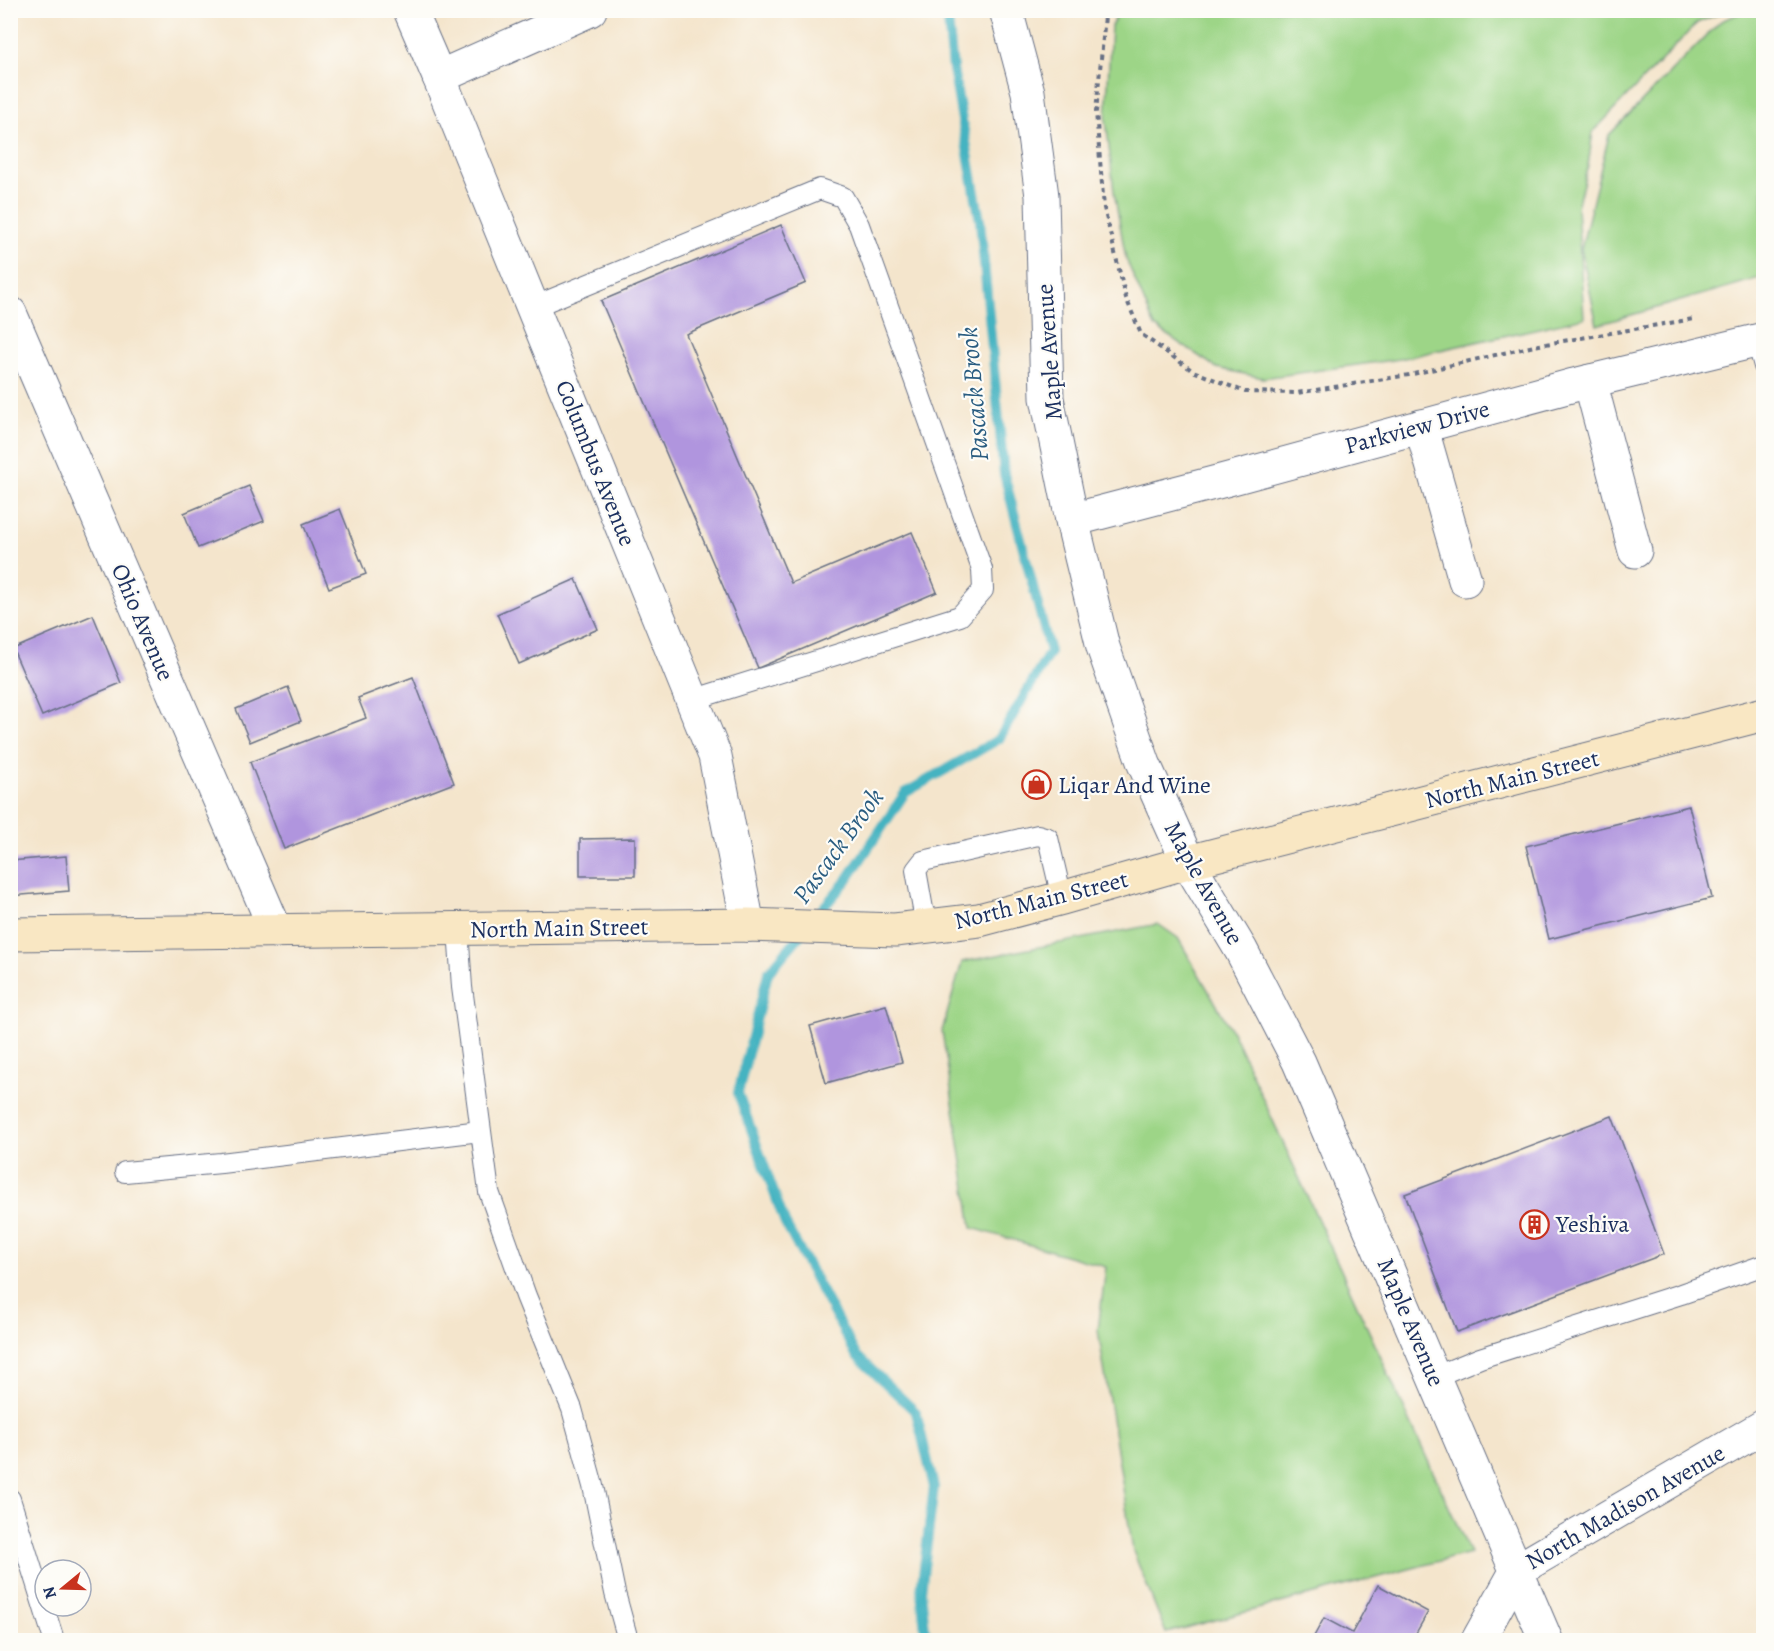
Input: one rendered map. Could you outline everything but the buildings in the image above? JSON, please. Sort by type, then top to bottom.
[{"type":"main road","name":"North Main Street","points":[[10,934],[748,925],[895,930],[979,920],[1188,862],[1764,714]]},
{"type":"street","name":"Columbus Avenue","points":[[410,10],[440,77],[715,756],[748,925]]},
{"type":"street","points":[[440,77],[590,10]]},
{"type":"street","name":"Maple Avenue","points":[[1006,10],[1028,92],[1042,196],[1047,398],[1072,520],[1107,657],[1144,764],[1188,862],[1241,950],[1299,1062],[1546,1641]]},
{"type":"street","name":"Ohio Avenue","points":[[10,313],[276,931]]},
{"type":"street","name":"Parkview Drive","points":[[1072,520],[1590,381],[1761,349]]},
{"type":"street","points":[[1590,381],[1635,551]]},
{"type":"street","points":[[1421,426],[1465,580]]},
{"type":"street","name":"North Madison Avenue","points":[[1517,1570],[1764,1426]]},
{"type":"street","points":[[1478,1641],[1517,1570]]},
{"type":"lane","points":[[533,307],[820,189],[843,197],[859,225],[982,569],[983,590],[960,616],[692,700]]},
{"type":"lane","points":[[926,926],[916,870],[923,861],[1038,835],[1048,838],[1062,898]]},
{"type":"lane","points":[[458,929],[462,987],[489,1192],[526,1296],[572,1409],[593,1486],[615,1593],[628,1641]]},
{"type":"lane","points":[[125,1172],[480,1131]]},
{"type":"lane","points":[[1434,1377],[1480,1358],[1764,1265]]},
{"type":"lane","points":[[10,1499],[54,1641]]},
{"type":"path","points":[[1107,10],[1096,112],[1104,208],[1126,298],[1141,334],[1192,371],[1245,392],[1298,393],[1409,375],[1534,346],[1696,319]]},
{"type":"green space","points":[[1120,10],[1726,11],[1697,23],[1593,132],[1588,165],[1577,207],[1584,318],[1400,359],[1263,378],[1217,368],[1155,327],[1126,259],[1114,192],[1106,120],[1111,26]]},
{"type":"green space","points":[[1748,10],[1763,11],[1763,277],[1597,325],[1581,249],[1609,135],[1721,21]]},
{"type":"green space","points":[[1158,924],[1178,938],[1233,1033],[1470,1553],[1166,1633],[1133,1551],[1098,1330],[1106,1267],[972,1228],[942,1031],[962,962]]},
{"type":"waterway","name":"Pascack Brook","points":[[812,921],[847,880],[905,793],[999,739],[1050,652],[1004,474],[980,221],[953,69],[947,10]]},
{"type":"waterway","name":"Pascack Brook","points":[[802,933],[768,973],[738,1093],[785,1223],[856,1355],[916,1412],[934,1487],[921,1591],[926,1640]]},
{"type":"place","name":"Liqar And Wine","points":[[1037,785]]},
{"type":"place","name":"Yeshiva","points":[[1535,1224]]}]
